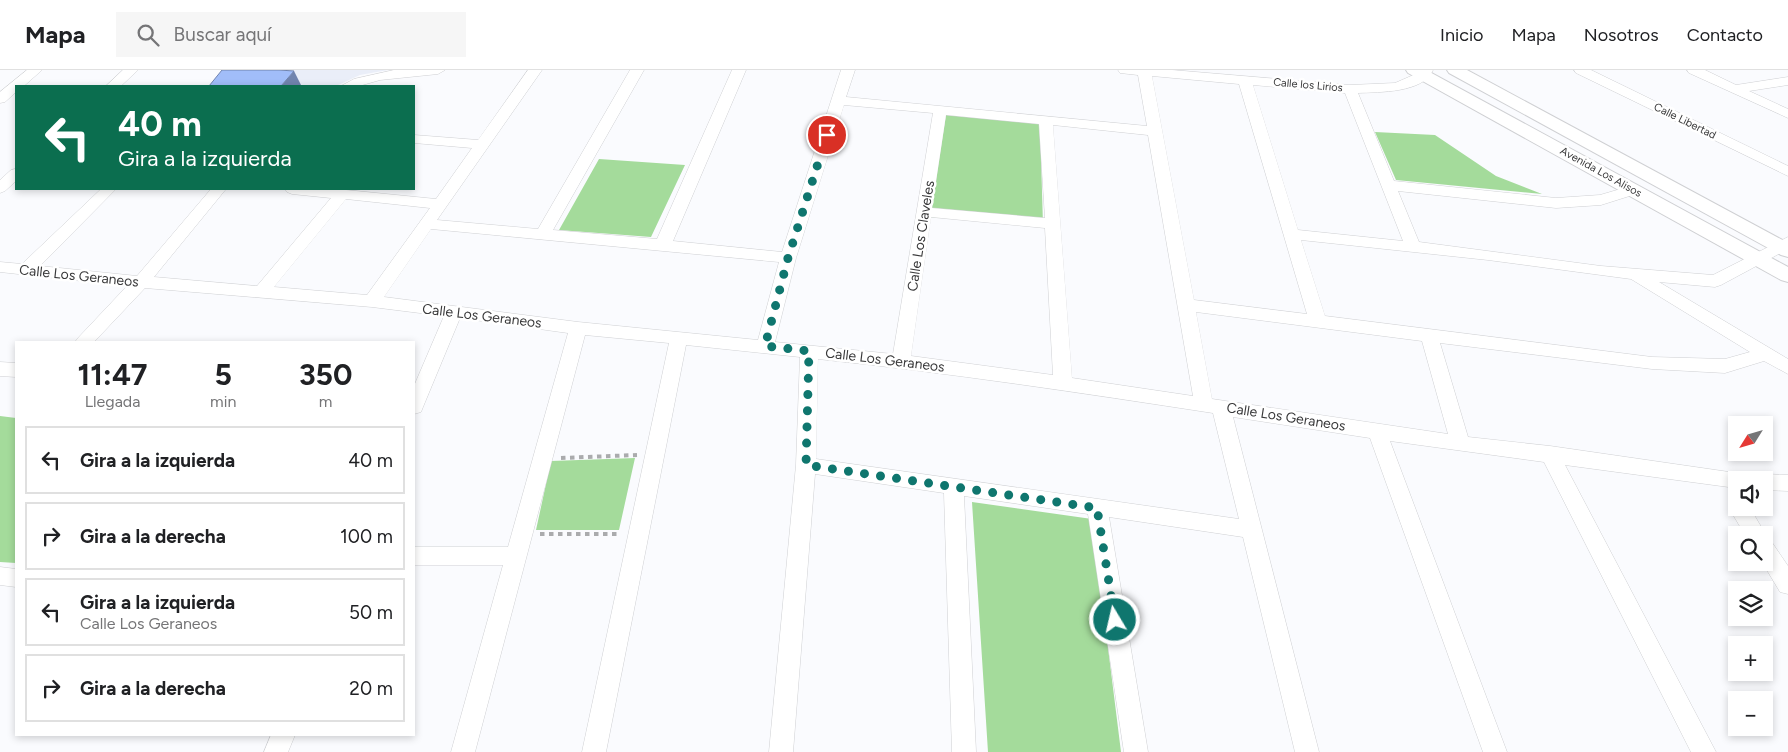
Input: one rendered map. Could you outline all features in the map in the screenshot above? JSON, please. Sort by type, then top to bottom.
[{"type":"street","points":[[17,85],[35,70]]},
{"type":"street","points":[[114,85],[131,70]]},
{"type":"street","points":[[350,85],[360,80],[378,76],[438,70]]},
{"type":"street","points":[[372,301],[535,70]]},
{"type":"street","points":[[543,234],[637,70]]},
{"type":"street","points":[[663,244],[739,70]]},
{"type":"street","points":[[765,346],[788,258],[848,70]]},
{"type":"street","name":"Calle los Lirios","points":[[1125,70],[1350,89],[1397,88],[1422,72]]},
{"type":"street","name":"Avenida Los Alisos","points":[[1455,70],[1785,247]]},
{"type":"street","name":"Calle Libertad","points":[[1581,70],[1788,172]]},
{"type":"street","points":[[1694,70],[1788,114]]},
{"type":"street","points":[[1144,71],[1186,306],[1212,406],[1252,530],[1307,752]]},
{"type":"street","name":"Avenida Los Alisos","points":[[1422,72],[1788,274]]},
{"type":"street","points":[[1245,80],[1318,322]]},
{"type":"street","points":[[1733,88],[1788,82]]},
{"type":"street","points":[[0,99],[15,87]]},
{"type":"street","points":[[1350,89],[1414,247]]},
{"type":"street","points":[[0,99],[15,99]]},
{"type":"street","points":[[838,100],[1155,132]]},
{"type":"street","name":"Calle Los Claveles","points":[[901,361],[940,110]]},
{"type":"street","points":[[1046,120],[1063,384]]},
{"type":"street","points":[[415,139],[482,145]]},
{"type":"street","points":[[0,188],[15,174]]},
{"type":"street","points":[[1389,185],[1556,203],[1601,200],[1634,190]]},
{"type":"street","points":[[26,270],[108,190]]},
{"type":"street","points":[[85,341],[140,282],[218,190]]},
{"type":"street","points":[[302,190],[441,204]]},
{"type":"street","points":[[261,292],[342,194]]},
{"type":"street","points":[[924,212],[1053,224]]},
{"type":"street","points":[[427,224],[663,244],[788,258]]},
{"type":"street","points":[[1292,234],[1634,274],[1714,281],[1785,247]]},
{"type":"street","name":"Calle Los Geraneos","points":[[0,267],[140,282],[372,301],[578,328],[901,361],[1377,432],[1550,454],[1728,480]]},
{"type":"street","points":[[1634,274],[1788,367]]},
{"type":"street","points":[[1186,306],[1652,364],[1726,366],[1766,354]]},
{"type":"street","points":[[415,405],[454,312]]},
{"type":"street","points":[[463,752],[578,328]]},
{"type":"street","points":[[1429,335],[1460,443]]},
{"type":"street","points":[[594,752],[679,337]]},
{"type":"street","points":[[781,752],[806,465],[809,351]]},
{"type":"street","points":[[0,369],[15,370]]},
{"type":"street","points":[[1377,432],[1495,752]]},
{"type":"street","points":[[1550,454],[1704,752]]},
{"type":"street","points":[[806,465],[1252,530]]},
{"type":"street","points":[[1773,482],[1788,483]]},
{"type":"street","points":[[954,487],[964,752]]},
{"type":"street","points":[[1097,508],[1136,752]]},
{"type":"street","points":[[415,556],[516,556]]},
{"type":"street","points":[[1773,561],[1788,585]]},
{"type":"street","points":[[0,576],[15,578]]},
{"type":"street","points":[[276,752],[283,736]]},
{"type":"path","points":[[543,459],[655,454]]},
{"type":"path","points":[[522,534],[639,534]]},
{"type":"shaded area","points":[[242,70],[388,70],[360,75],[338,85],[296,85]]},
{"type":"green space","points":[[946,114],[1040,124],[1043,225],[930,217]]},
{"type":"green space","points":[[1375,132],[1435,135],[1496,176],[1542,194],[1396,180]]},
{"type":"green space","points":[[599,159],[685,165],[651,237],[559,230]]},
{"type":"green space","points":[[0,416],[15,418],[15,563],[0,562]]},
{"type":"green space","points":[[635,458],[619,530],[536,530],[551,461]]},
{"type":"green space","points":[[972,502],[1092,519],[1121,752],[988,752]]},
{"type":"building","points":[[222,70],[294,71],[282,85],[210,85]]},
{"type":"route","points":[[827,135],[788,258],[765,346],[809,351],[806,465],[1097,508],[1115,620]]}]
